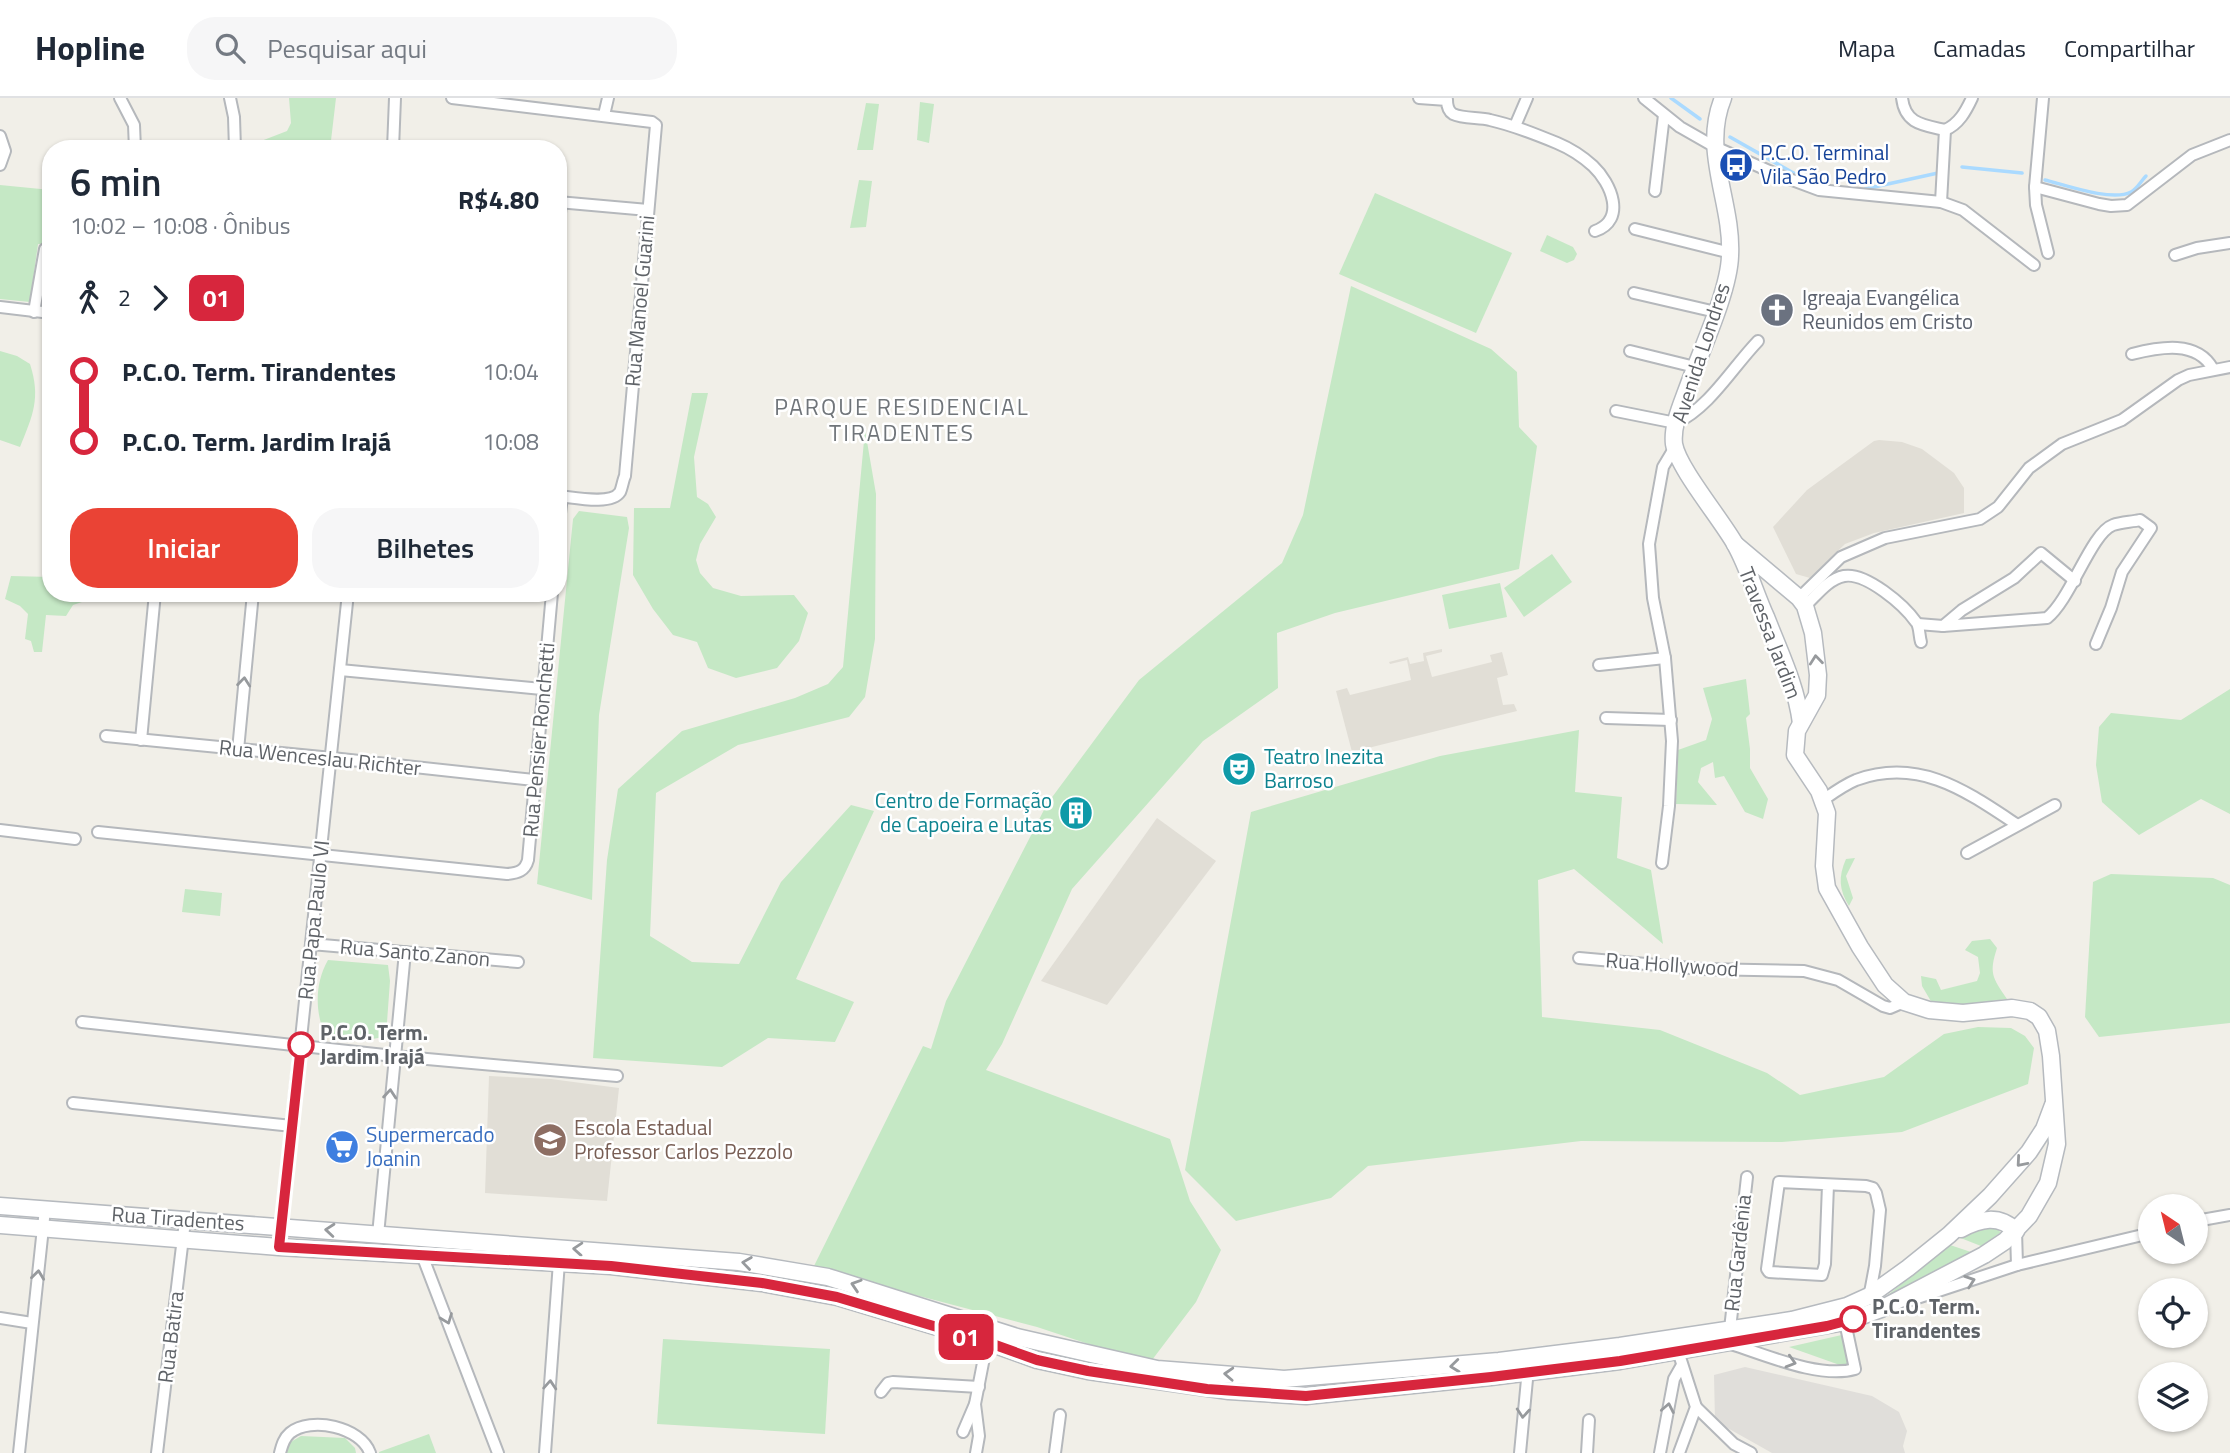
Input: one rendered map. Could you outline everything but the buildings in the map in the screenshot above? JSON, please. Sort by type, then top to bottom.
[{"type":"street","points":[[120,98],[134,125],[135,140]]},
{"type":"street","points":[[230,98],[235,140]]},
{"type":"street","points":[[393,140],[395,98]]},
{"type":"street","points":[[452,98],[604,115],[608,98]]},
{"type":"street","points":[[1419,98],[1447,99],[1448,108],[1453,114],[1489,119],[1515,127],[1569,149],[1586,160],[1600,173],[1611,195],[1614,212],[1608,225],[1595,231]]},
{"type":"street","points":[[1515,127],[1527,98]]},
{"type":"street","points":[[1644,98],[1680,127],[1715,147],[1819,190],[1941,202],[1963,210],[2034,265]]},
{"type":"street","name":"Avenida Londres","points":[[1723,98],[1718,114],[1715,147],[1731,253],[1716,312],[1676,423],[1675,447],[1681,461],[1735,544]]},
{"type":"street","points":[[1902,98],[1907,116],[1914,123],[1945,130],[1964,115],[1972,98]]},
{"type":"street","points":[[2043,98],[2035,187],[2036,205],[2048,254]]},
{"type":"street","name":"Rua Manoel Guarini","points":[[567,497],[599,500],[611,498],[619,492],[625,475],[657,128],[652,122],[604,115]]},
{"type":"street","points":[[1655,191],[1664,115]]},
{"type":"street","points":[[1941,202],[1945,130]]},
{"type":"street","points":[[0,136],[5,151],[0,165]]},
{"type":"street","points":[[2035,187],[2099,204],[2127,205],[2192,155],[2230,140]]},
{"type":"street","points":[[567,203],[648,210]]},
{"type":"street","points":[[1635,229],[1731,253]]},
{"type":"street","points":[[2175,255],[2197,248],[2230,243]]},
{"type":"street","points":[[34,312],[42,266]]},
{"type":"street","points":[[1634,293],[1716,312]]},
{"type":"street","points":[[0,307],[42,312]]},
{"type":"street","points":[[1616,411],[1676,423],[1698,408],[1758,341]]},
{"type":"street","points":[[2132,354],[2161,348],[2186,349],[2204,356],[2213,369]]},
{"type":"street","points":[[1630,351],[1695,367]]},
{"type":"street","points":[[1802,602],[1829,566],[1861,547],[1885,538],[1980,519],[1998,508],[2029,468],[2062,444],[2122,419],[2178,380],[2213,369],[2230,367]]},
{"type":"street","points":[[1662,863],[1671,775],[1671,720],[1665,658],[1653,598],[1649,544],[1663,467],[1675,447]]},
{"type":"street","points":[[1802,602],[1844,576],[1877,587],[1918,624],[1942,626],[2041,620],[2051,615],[2075,581],[2100,536],[2108,528],[2140,520],[2151,528],[2122,572],[2096,644]]},
{"type":"street","points":[[1735,544],[1802,602],[1813,633],[1818,675],[1817,695],[1805,705]]},
{"type":"street","name":"Travessa Jardim","points":[[1735,544],[1805,705],[1795,738],[1795,755],[1823,800]]},
{"type":"street","points":[[1942,626],[1962,610],[2014,578],[2041,553],[2075,581]]},
{"type":"street","points":[[1753,581],[1763,573],[1770,573]]},
{"type":"street","points":[[141,740],[154,602]]},
{"type":"street","points":[[238,750],[252,602]]},
{"type":"street","name":"Rua Papa Paulo VI","points":[[279,1247],[347,602]]},
{"type":"street","name":"Rua Pensier Ronchetti","points":[[320,855],[508,874],[518,873],[527,864],[551,602]]},
{"type":"street","points":[[1918,624],[1921,642]]},
{"type":"street","points":[[1599,665],[1665,658]]},
{"type":"street","points":[[340,670],[542,689]]},
{"type":"street","points":[[1606,718],[1671,720]]},
{"type":"street","name":"Rua Wenceslau Richter","points":[[106,736],[534,780]]},
{"type":"street","points":[[1904,1002],[1885,985],[1871,966],[1827,888],[1824,866],[1827,813],[1823,800],[1854,781],[1885,773],[1918,774],[1963,789],[2016,824]]},
{"type":"street","points":[[1967,852],[2055,805]]},
{"type":"street","points":[[0,830],[75,839]]},
{"type":"street","points":[[98,832],[320,855]]},
{"type":"street","name":"Rua Santo Zanon","points":[[312,944],[518,962]]},
{"type":"street","points":[[378,1235],[405,952]]},
{"type":"street","name":"Rua Hollywood","points":[[1579,958],[1702,969],[1820,973],[1839,979],[1883,1006],[1890,1008],[1904,1002]]},
{"type":"street","name":"Rua Tiradentes","points":[[1881,1309],[1987,1253],[2016,1231],[2039,1204],[2052,1170],[2057,1144],[2047,1031],[2035,1014],[2012,1008],[1946,1013],[1904,1002]]},
{"type":"street","points":[[82,1022],[394,1056],[617,1076]]},
{"type":"street","points":[[74,1103],[292,1126]]},
{"type":"street","points":[[1949,1235],[1990,1196],[2029,1153],[2044,1129],[2054,1103]]},
{"type":"street","name":"Rua Gardênia","points":[[1729,1336],[1747,1177]]},
{"type":"street","points":[[1819,1314],[1845,1322],[1846,1316],[1864,1305],[1870,1296],[1881,1210],[1872,1188],[1782,1181],[1778,1183],[1767,1269],[1769,1272],[1822,1275],[1825,1264],[1828,1185]]},
{"type":"street","name":"Rua Tiradentes","points":[[0,1206],[738,1262],[821,1275],[891,1296],[989,1335]]},
{"type":"street","points":[[19,1453],[45,1209]]},
{"type":"street","points":[[2208,1220],[2230,1215]]},
{"type":"street","points":[[1949,1235],[1970,1224],[1992,1219],[2007,1223],[2016,1231],[2017,1265]]},
{"type":"street","name":"Rua Batira","points":[[157,1453],[185,1221]]},
{"type":"street","name":"Rua Tiradentes","points":[[0,1225],[279,1247],[559,1262],[697,1275],[814,1292],[885,1312],[1080,1353],[1148,1374],[1284,1379],[1491,1370],[1845,1322],[2017,1265],[2138,1236]]},
{"type":"street","name":"Rua Tiradentes","points":[[1528,1365],[1680,1358],[1729,1336],[1819,1314],[1870,1296],[1949,1235]]},
{"type":"street","points":[[422,1255],[498,1453]]},
{"type":"street","points":[[697,1275],[704,1259]]},
{"type":"street","points":[[545,1453],[559,1262]]},
{"type":"street","points":[[1875,1266],[1892,1281]]},
{"type":"street","points":[[814,1292],[821,1275]]},
{"type":"street","points":[[885,1312],[891,1296]]},
{"type":"street","points":[[0,1318],[32,1323]]},
{"type":"street","name":"Rua Tiradentes","points":[[1729,1336],[1826,1371],[1842,1372],[1855,1368],[1845,1322]]},
{"type":"street","points":[[963,1432],[975,1404],[989,1335]]},
{"type":"street","points":[[1680,1358],[1696,1407],[1721,1432],[1751,1453]]},
{"type":"street","points":[[1660,1453],[1680,1358]]},
{"type":"street","points":[[1520,1453],[1528,1365]]},
{"type":"street","points":[[881,1392],[893,1382],[979,1387]]},
{"type":"street","points":[[975,1404],[979,1436],[976,1453]]},
{"type":"street","points":[[1679,1453],[1696,1407]]},
{"type":"street","points":[[1055,1452],[1060,1415]]},
{"type":"street","points":[[1587,1453],[1589,1420]]},
{"type":"street","points":[[280,1453],[289,1434],[310,1426],[345,1430],[355,1434],[364,1440],[370,1453]]},
{"type":"shaded area","points":[[1879,440],[1902,442],[1922,449],[1954,473],[1964,488],[1964,513],[1874,533],[1845,544],[1810,578],[1796,574],[1773,527],[1807,490]]},
{"type":"shaded area","points":[[1442,649],[1442,652],[1426,656],[1432,677],[1492,662],[1490,655],[1502,652],[1508,675],[1497,678],[1503,705],[1514,704],[1517,711],[1352,752],[1336,691],[1347,688],[1350,695],[1411,680],[1407,660],[1389,662],[1408,657],[1410,664],[1424,661],[1423,653]]},
{"type":"shaded area","points":[[1157,818],[1216,861],[1107,1005],[1041,981]]},
{"type":"shaded area","name":"Escola Estadual Professor Carlos Pezzolo","points":[[489,1076],[551,1079],[619,1088],[607,1201],[485,1193]]},
{"type":"shaded area","points":[[1745,1367],[1872,1396],[1899,1412],[1907,1431],[1903,1446],[1905,1453],[1772,1453],[1715,1421],[1714,1375]]},
{"type":"green space","points":[[289,98],[336,98],[331,140],[264,140],[287,131],[291,123]]},
{"type":"green space","points":[[920,102],[934,104],[929,143],[917,140]]},
{"type":"green space","points":[[866,103],[879,104],[873,150],[857,150]]},
{"type":"green space","points":[[859,180],[872,181],[866,227],[850,228]]},
{"type":"green space","points":[[0,185],[42,189],[42,244],[38,244],[30,302],[0,299]]},
{"type":"green space","points":[[1375,193],[1512,253],[1476,333],[1339,274]]},
{"type":"green space","points":[[1547,235],[1573,247],[1577,254],[1574,260],[1567,263],[1540,251]]},
{"type":"green space","points":[[1351,286],[1491,349],[1517,372],[1519,427],[1537,446],[1519,569],[1335,613],[1277,633],[1278,688],[1203,741],[1072,889],[1002,1044],[986,1070],[1170,1139],[1190,1201],[1221,1250],[1196,1302],[1149,1364],[1037,1327],[813,1268],[923,1046],[931,1049],[946,1001],[1047,804],[1139,680],[1282,563],[1303,515]]},
{"type":"green space","points":[[0,351],[17,356],[30,364],[33,376],[34,406],[20,447],[0,440]]},
{"type":"green space","points":[[692,393],[708,393],[694,457],[697,497],[708,504],[716,517],[700,544],[696,560],[700,573],[713,588],[741,596],[794,595],[808,613],[799,641],[777,668],[736,678],[708,668],[697,642],[673,635],[653,609],[633,575],[634,508],[670,508]]},
{"type":"green space","points":[[865,430],[876,494],[875,639],[865,697],[849,717],[738,745],[656,793],[650,936],[692,962],[739,964],[781,882],[851,805],[874,811],[796,979],[854,1002],[835,1042],[768,1038],[722,1067],[593,1058],[607,860],[618,789],[682,731],[795,698],[828,684],[843,667]]},
{"type":"green space","points":[[579,511],[627,517],[629,528],[599,715],[592,900],[537,884],[565,602],[567,602],[573,519]]},
{"type":"green space","points":[[1552,554],[1572,582],[1524,617],[1504,588]]},
{"type":"green space","points":[[11,576],[42,577],[42,602],[82,602],[73,605],[66,616],[46,615],[42,652],[34,652],[31,641],[25,639],[28,614],[20,606],[5,599]]},
{"type":"green space","points":[[1500,583],[1507,617],[1449,629],[1442,595]]},
{"type":"green space","points":[[1746,679],[1750,714],[1746,718],[1750,768],[1768,799],[1763,819],[1745,812],[1724,776],[1715,778],[1713,762],[1701,768],[1698,782],[1717,805],[1676,804],[1678,750],[1706,740],[1712,719],[1703,688]]},
{"type":"green space","points":[[2230,689],[2230,814],[2201,799],[2139,835],[2102,802],[2096,765],[2099,727],[2111,713],[2181,720]]},
{"type":"green space","points":[[1579,730],[1575,792],[1622,797],[1617,858],[1651,870],[1663,944],[1574,869],[1538,880],[1542,1017],[1660,1030],[1767,1073],[1800,1095],[1884,1077],[1944,1034],[1978,1027],[2011,1028],[2025,1036],[2034,1048],[2028,1084],[1902,1132],[1782,1142],[1581,1141],[1368,1166],[1331,1198],[1236,1221],[1185,1170],[1251,812],[1440,756]]},
{"type":"green space","points":[[1855,858],[1846,876],[1853,898],[1849,906],[1843,894],[1841,878],[1846,859]]},
{"type":"green space","points":[[2111,874],[2213,878],[2230,885],[2230,1023],[2099,1037],[2085,1017],[2093,882]]},
{"type":"green space","points":[[185,889],[222,893],[220,916],[182,912]]},
{"type":"green space","points":[[1990,939],[1997,948],[1993,975],[2007,999],[1962,1005],[1932,1003],[1922,986],[1921,976],[1936,979],[1941,990],[1977,981],[1980,973],[1978,957],[1965,950],[1972,941]]},
{"type":"green space","points":[[328,960],[388,965],[390,981],[386,1036],[363,1039],[324,1033],[318,996]]},
{"type":"green space","points":[[1999,1226],[2000,1233],[1981,1246],[1958,1237],[1974,1229]]},
{"type":"green space","points":[[1950,1245],[1971,1252],[1884,1298]]},
{"type":"green space","points":[[1846,1334],[1851,1369],[1789,1347]]},
{"type":"green space","points":[[663,1339],[830,1349],[825,1434],[657,1424]]},
{"type":"green space","points":[[429,1434],[436,1453],[379,1453],[379,1452]]},
{"type":"green space","points":[[301,1436],[345,1438],[355,1448],[356,1453],[282,1453],[289,1443]]},
{"type":"waterway","points":[[1671,98],[1700,119]]},
{"type":"waterway","points":[[1730,137],[1804,179]]},
{"type":"waterway","points":[[1962,167],[2022,173]]},
{"type":"waterway","points":[[1865,189],[1938,173]]},
{"type":"waterway","points":[[2045,180],[2088,192],[2123,195],[2131,192],[2146,176]]},
{"type":"bus line","name":"01","points":[[301,1045],[279,1247],[611,1266],[785,1286],[837,1297],[987,1342],[1037,1360],[1088,1371],[1207,1389],[1306,1396],[1620,1361],[1827,1326],[1853,1319]]},
{"type":"place","name":"P.C.O. Terminal Vila São Pedro","points":[[1736,165]]},
{"type":"place","name":"Igreaja Evangélica Reunidos em Cristo","points":[[1777,310]]},
{"type":"place","name":"Teatro Inezita Barroso","points":[[1239,769]]},
{"type":"place","name":"Centro de Formação de Capoeira e Lutas","points":[[1076,813]]},
{"type":"place","name":"P.C.O. Term. Jardim Irajá","points":[[301,1045]]},
{"type":"place","name":"Escola Estadual Professor Carlos Pezzolo","points":[[550,1140]]},
{"type":"place","name":"Supermercado Joanin","points":[[342,1147]]},
{"type":"place","name":"P.C.O. Term. Tirandentes","points":[[1853,1319]]},
{"type":"district","name":"PARQUE RESIDENCIAL TIRADENTES","points":[[902,420]]}]
